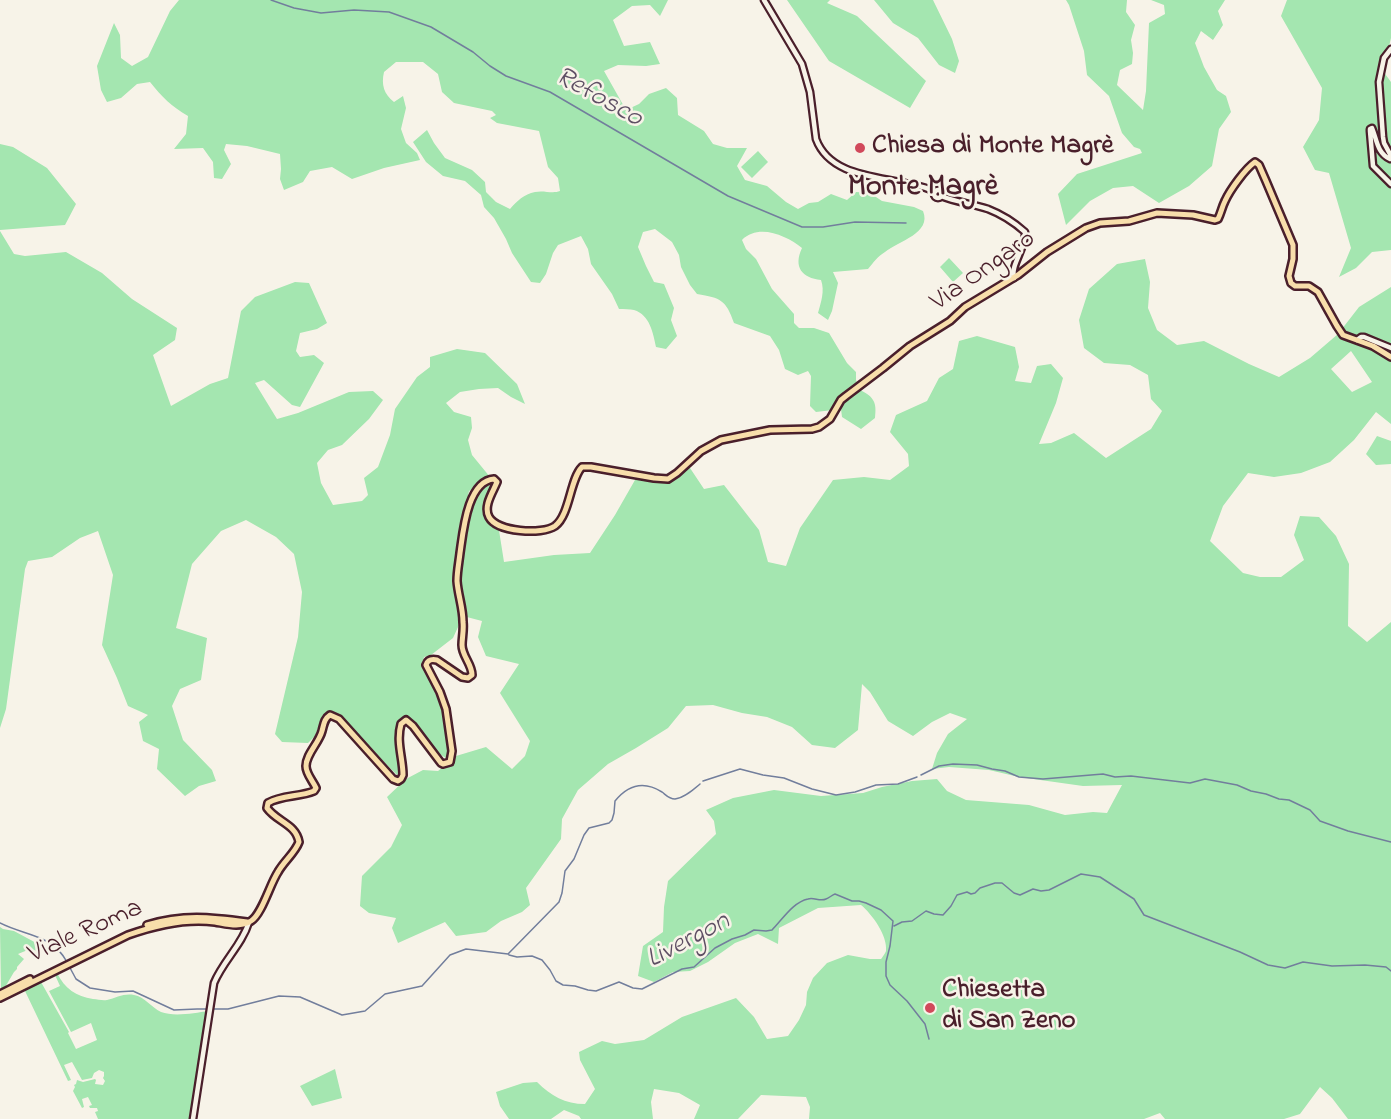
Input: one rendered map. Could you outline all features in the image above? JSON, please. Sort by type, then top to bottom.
[{"type":"main road","name":"Via Ongaro","points":[[249,922],[260,910],[278,871],[299,842],[294,829],[270,813],[267,805],[270,801],[314,791],[316,788],[308,773],[306,763],[321,737],[325,719],[328,716],[339,720],[393,779],[401,779],[403,775],[398,743],[401,723],[406,720],[441,763],[450,762],[452,751],[446,709],[426,665],[429,660],[433,659],[462,677],[468,678],[472,675],[462,645],[464,623],[458,575],[468,505],[481,486],[490,479],[494,478],[497,482],[488,502],[491,520],[513,529],[530,532],[548,529],[559,522],[582,467],[659,479],[668,478],[677,473],[706,447],[721,440],[770,430],[819,427],[830,418],[841,400],[900,353],[950,321],[965,307],[1014,278],[1047,252],[1078,232],[1100,223],[1124,222],[1157,213],[1193,214],[1218,219],[1224,202],[1255,162],[1259,165],[1293,245],[1289,276],[1291,283],[1295,286],[1314,288],[1340,332],[1357,340]]},
{"type":"main road","points":[[1357,340],[1391,357]]},
{"type":"main road","name":"Viale Roma","points":[[0,996],[92,950],[149,927],[192,921],[238,925],[249,922]]},
{"type":"street","points":[[764,0],[802,64],[808,80],[816,139],[822,151],[831,160],[864,176],[927,188],[935,192],[936,198],[941,196],[987,209],[1025,232],[1024,246],[1012,272],[1014,278]]},
{"type":"street","points":[[1391,50],[1384,58],[1379,82],[1382,133],[1391,156],[1389,159],[1378,147],[1372,128],[1370,131],[1373,166],[1391,184]]},
{"type":"street","points":[[1357,340],[1364,337],[1391,348]]},
{"type":"street","points":[[193,1119],[213,988],[216,978],[245,935],[249,922]]},
{"type":"green space","points":[[179,0],[668,0],[660,16],[650,5],[632,6],[613,20],[624,46],[650,42],[660,64],[618,65],[604,71],[626,110],[639,104],[649,94],[666,88],[677,98],[678,115],[704,131],[713,144],[727,148],[747,148],[737,166],[745,180],[767,186],[798,209],[809,203],[818,202],[831,194],[847,200],[856,192],[870,193],[882,201],[923,211],[925,219],[919,231],[882,254],[868,269],[833,272],[838,283],[828,320],[818,313],[823,292],[821,280],[804,274],[799,266],[799,255],[802,248],[789,239],[773,233],[756,232],[742,240],[746,249],[756,259],[772,289],[794,314],[794,323],[799,328],[814,328],[829,333],[847,363],[856,372],[860,390],[874,401],[875,418],[861,429],[842,417],[841,409],[816,412],[810,406],[811,376],[808,371],[798,375],[785,369],[779,350],[770,336],[734,323],[728,309],[721,301],[697,294],[681,267],[679,255],[672,242],[655,229],[643,232],[638,247],[654,282],[664,284],[674,308],[671,320],[677,336],[666,349],[656,347],[650,325],[644,316],[634,310],[619,309],[612,294],[591,264],[588,249],[581,236],[558,245],[540,283],[531,282],[512,253],[494,218],[484,207],[481,195],[465,181],[443,176],[426,162],[413,142],[427,130],[445,158],[472,170],[485,182],[486,192],[496,202],[510,209],[521,198],[531,193],[560,191],[558,178],[548,167],[539,131],[497,123],[490,118],[496,115],[492,111],[454,103],[442,92],[438,74],[423,62],[396,62],[384,72],[383,81],[384,89],[394,102],[403,96],[406,108],[401,129],[406,143],[417,153],[420,160],[384,168],[352,179],[332,167],[310,171],[303,182],[284,190],[280,179],[280,154],[247,146],[226,144],[224,150],[231,164],[222,179],[214,178],[213,162],[203,148],[174,149],[186,134],[188,116],[167,101],[150,82],[137,84],[121,98],[107,102],[101,90],[97,66],[114,23],[120,35],[121,58],[132,66],[148,57],[170,11]]},
{"type":"green space","points":[[787,0],[830,0],[827,3],[857,16],[926,81],[910,108],[829,61]]},
{"type":"green space","points":[[874,0],[933,0],[952,39],[959,61],[955,73],[939,65],[918,38],[893,23]]},
{"type":"green space","points":[[1066,0],[1127,0],[1126,12],[1135,25],[1131,40],[1132,64],[1120,70],[1117,85],[1143,110],[1149,23],[1165,14],[1164,5],[1151,0],[1225,0],[1218,11],[1223,25],[1213,40],[1201,31],[1195,43],[1204,67],[1217,90],[1226,96],[1231,112],[1219,129],[1212,166],[1189,186],[1159,203],[1133,186],[1113,188],[1090,201],[1066,225],[1058,194],[1077,174],[1142,153],[1122,133],[1109,96],[1087,75],[1084,51]]},
{"type":"green space","points":[[1287,0],[1391,0],[1391,38],[1383,71],[1391,82],[1391,250],[1372,252],[1356,268],[1339,277],[1351,248],[1329,173],[1315,170],[1303,147],[1319,120],[1322,88],[1281,16]]},
{"type":"green space","points":[[0,144],[13,147],[47,168],[76,204],[65,225],[0,230]]},
{"type":"green space","points":[[758,151],[768,162],[752,178],[741,167]]},
{"type":"green space","points":[[0,231],[14,254],[25,256],[66,252],[102,273],[132,299],[177,328],[175,340],[153,355],[171,406],[210,384],[228,378],[241,311],[255,297],[295,282],[309,283],[327,323],[317,329],[300,333],[296,351],[300,357],[314,355],[324,363],[300,407],[292,405],[264,380],[255,383],[277,419],[349,392],[373,391],[383,400],[369,419],[342,445],[328,450],[317,463],[321,483],[333,505],[362,501],[368,495],[364,478],[378,467],[390,435],[395,409],[417,377],[430,367],[430,357],[457,349],[485,353],[517,384],[525,404],[498,388],[460,392],[446,403],[454,412],[471,417],[472,428],[468,440],[472,455],[490,477],[469,491],[459,538],[454,581],[460,606],[458,589],[468,505],[481,486],[494,481],[496,485],[488,512],[498,524],[504,562],[590,553],[639,473],[665,476],[686,462],[704,489],[724,485],[759,530],[768,562],[786,566],[800,528],[833,480],[864,477],[890,480],[909,466],[908,454],[890,432],[896,415],[927,401],[939,378],[953,369],[959,341],[977,336],[1015,347],[1019,367],[1015,381],[1031,383],[1037,366],[1051,364],[1063,378],[1056,403],[1039,444],[1051,443],[1074,433],[1106,458],[1151,429],[1162,411],[1151,399],[1148,375],[1130,365],[1104,363],[1084,348],[1079,320],[1089,289],[1117,264],[1145,259],[1150,282],[1148,308],[1157,330],[1177,345],[1204,341],[1279,377],[1310,358],[1338,334],[1359,307],[1391,287],[1391,424],[1376,412],[1354,440],[1330,462],[1301,473],[1274,477],[1248,473],[1223,506],[1210,541],[1243,573],[1260,577],[1281,577],[1304,560],[1294,535],[1300,516],[1319,517],[1336,536],[1349,564],[1348,626],[1367,642],[1391,622],[1391,1119],[1348,1119],[1320,1087],[1300,1114],[1284,1119],[1165,1119],[1160,1113],[1144,1119],[809,1119],[810,1107],[806,1097],[761,1095],[738,1119],[694,1119],[700,1105],[679,1093],[654,1089],[651,1102],[653,1119],[581,1119],[564,1110],[551,1119],[509,1119],[500,1106],[496,1092],[523,1083],[537,1082],[559,1098],[571,1103],[585,1104],[595,1089],[580,1060],[579,1052],[602,1041],[615,1044],[644,1040],[682,1017],[736,998],[754,1017],[767,1039],[788,1036],[806,1005],[807,992],[813,978],[827,963],[848,955],[881,959],[884,955],[886,945],[882,932],[861,905],[818,908],[779,928],[778,944],[758,934],[735,943],[708,962],[690,971],[673,972],[654,982],[638,976],[643,946],[663,932],[668,881],[716,834],[714,821],[706,810],[733,798],[774,790],[821,796],[863,793],[912,781],[937,779],[947,791],[966,800],[1029,805],[1065,815],[1107,813],[1122,785],[1083,786],[1019,777],[989,770],[949,767],[932,769],[937,753],[948,734],[967,719],[950,713],[932,722],[913,736],[888,721],[870,692],[862,684],[858,730],[835,748],[812,745],[792,727],[767,717],[713,705],[686,706],[668,728],[608,764],[578,790],[562,819],[561,839],[526,888],[530,905],[522,912],[501,921],[486,932],[456,936],[445,922],[398,943],[392,928],[396,918],[369,913],[360,906],[362,876],[391,847],[402,825],[387,797],[406,779],[423,770],[438,771],[456,756],[486,747],[512,769],[525,756],[530,741],[500,693],[519,664],[486,656],[478,637],[482,621],[463,616],[453,638],[431,655],[424,657],[422,665],[441,705],[446,723],[448,753],[446,758],[416,725],[403,717],[398,721],[397,728],[396,746],[400,772],[397,775],[358,734],[333,713],[323,715],[315,736],[308,743],[282,742],[275,734],[298,637],[302,592],[294,554],[276,537],[246,520],[221,531],[192,564],[176,628],[207,638],[201,680],[180,689],[172,706],[183,740],[212,770],[216,781],[199,786],[185,796],[157,769],[159,749],[143,741],[139,722],[148,715],[128,706],[102,645],[113,575],[98,531],[80,538],[52,557],[28,561],[6,709],[0,728]],"holes":[[[1351,351],[1372,382],[1352,392],[1331,369]]]},
{"type":"green space","points":[[949,258],[963,273],[953,282],[940,267]]},
{"type":"green space","points":[[1377,436],[1391,441],[1391,464],[1376,465],[1366,454]]},
{"type":"green space","points":[[0,927],[14,931],[40,945],[37,951],[30,949],[18,954],[24,959],[1,991]]},
{"type":"green space","points":[[57,973],[67,987],[87,998],[105,1000],[130,995],[138,996],[161,1012],[184,1014],[208,1011],[191,1119],[98,1119],[95,1112],[98,1111],[97,1108],[90,1108],[89,1106],[92,1105],[88,1097],[82,1099],[84,1107],[82,1108],[73,1091],[77,1080],[83,1082],[95,1079],[95,1084],[103,1085],[104,1072],[99,1070],[92,1078],[82,1080],[72,1062],[64,1065],[71,1080],[68,1081],[25,991],[41,982],[76,1049],[97,1040],[91,1023],[71,1032],[49,991],[60,986],[55,975]]},
{"type":"green space","points":[[335,1069],[342,1098],[312,1106],[300,1086]]},
{"type":"waterway","name":"Refosco","points":[[271,0],[294,8],[321,13],[354,10],[389,12],[431,27],[473,52],[506,76],[550,92],[728,196],[802,227],[823,227],[855,222],[906,223]]},
{"type":"waterway","points":[[921,775],[939,766],[953,764],[977,765],[1005,771],[1019,777],[1043,779],[1103,774],[1190,783],[1205,779],[1237,785],[1251,791],[1289,800],[1310,810],[1320,821],[1391,842]]},
{"type":"waterway","points":[[703,781],[740,769],[784,778],[836,795],[876,785],[898,784],[917,777]]},
{"type":"waterway","points":[[69,966],[76,979],[90,988],[115,992],[133,991],[174,1010],[228,1009],[279,996],[300,997],[342,1015],[365,1011],[385,994],[422,986],[450,955],[466,949],[508,954],[559,902],[565,871],[574,859],[584,835],[589,828],[609,823],[612,820],[615,801],[625,791],[642,785],[655,788],[669,798],[675,799],[700,784]]},
{"type":"waterway","points":[[894,926],[912,921],[926,911],[943,915],[957,895],[967,892],[975,893],[980,888],[995,883],[1002,883],[1020,895],[1033,889],[1049,890],[1081,874],[1100,877],[1134,899],[1144,915],[1268,965],[1285,968],[1303,962],[1332,966],[1365,965],[1386,967],[1391,971]]},
{"type":"waterway","name":"Livergon","points":[[509,955],[532,956],[542,960],[556,981],[563,985],[596,991],[619,982],[642,989],[682,969],[694,967],[715,948],[732,939],[754,930],[772,930],[793,907],[803,901],[824,900],[835,894],[852,901],[866,903],[881,910],[893,921],[886,976],[890,985],[907,1001],[925,1024],[929,1039]]},
{"type":"waterway","points":[[0,923],[46,941],[54,946],[67,962]]},
{"type":"place","name":"Chiesa di Monte Magrè","points":[[860,148]]},
{"type":"place","name":"Chiesetta di San Zeno","points":[[930,1008]]},
{"type":"district","name":"Monte Magrè","points":[[923,189]]}]
